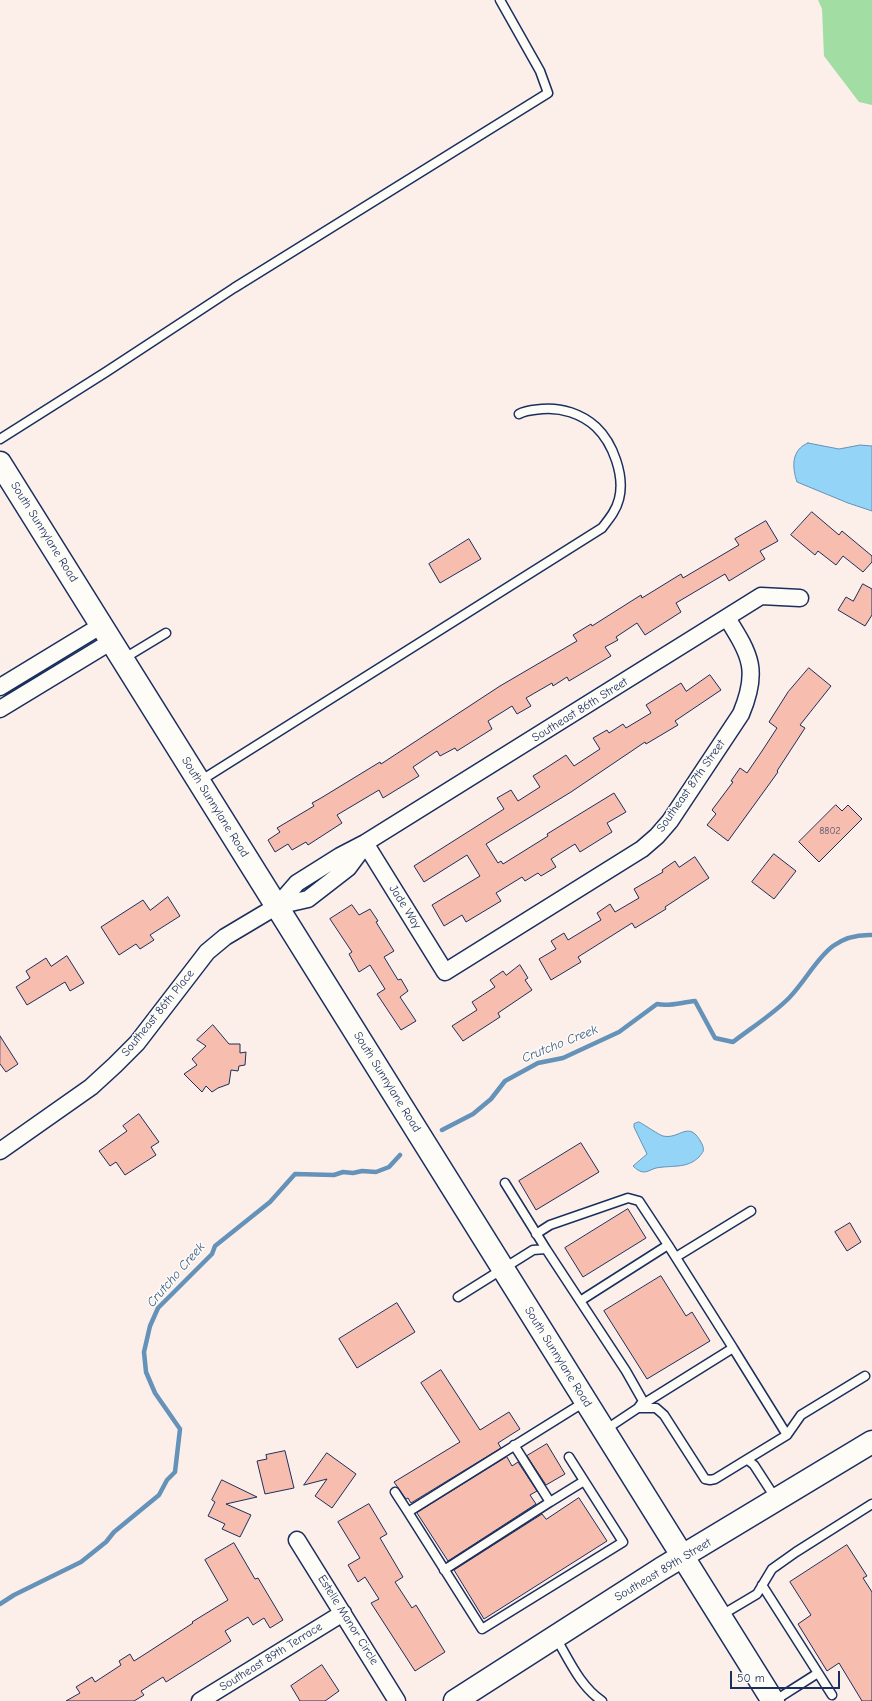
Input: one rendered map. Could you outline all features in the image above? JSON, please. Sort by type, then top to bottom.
[{"type":"main road","name":"South Sunnylane Road","points":[[0,463],[124,659],[773,1701]]},
{"type":"main road","name":"Southeast 89th Street","points":[[455,1701],[682,1556],[776,1500],[870,1448]]},
{"type":"street","name":"Southeast 86th Street","points":[[277,906],[297,883],[340,856],[366,843],[761,596],[800,598]]},
{"type":"street","name":"Southeast 87th Street","points":[[445,972],[642,848],[670,822],[741,714],[749,695],[751,665],[739,637],[727,618]]},
{"type":"street","points":[[0,687],[107,633]]},
{"type":"street","points":[[0,709],[107,633]]},
{"type":"street","name":"Jade Way","points":[[366,843],[445,972]]},
{"type":"street","name":"Southeast 86th Place","points":[[0,1151],[91,1087],[116,1065],[137,1043],[207,952],[225,937],[277,906]]},
{"type":"street","name":"Estelle Manor Circle","points":[[297,1540],[397,1701]]},
{"type":"street","name":"Southeast 89th Terrace","points":[[200,1701],[343,1613]]},
{"type":"lane","points":[[0,439],[234,288],[499,126],[548,93],[540,71],[500,0]]},
{"type":"lane","points":[[200,781],[602,528],[613,514],[619,500],[620,474],[606,441],[596,427],[568,410],[551,408],[519,414]]},
{"type":"lane","points":[[124,659],[166,633]]},
{"type":"lane","points":[[504,1183],[626,1371],[643,1401],[638,1408]]},
{"type":"lane","points":[[536,1234],[550,1225],[628,1198],[639,1201],[787,1435]]},
{"type":"lane","points":[[676,1258],[751,1211]]},
{"type":"lane","points":[[580,1301],[668,1245]]},
{"type":"lane","points":[[458,1296],[533,1250],[546,1249]]},
{"type":"lane","points":[[604,1431],[733,1348]]},
{"type":"lane","points":[[638,1408],[656,1408],[664,1415],[705,1479],[710,1480],[716,1479],[787,1435],[801,1415],[865,1376]]},
{"type":"lane","points":[[408,1512],[586,1401]]},
{"type":"lane","points":[[514,1445],[550,1502]]},
{"type":"lane","points":[[395,1492],[482,1629],[623,1542],[569,1457]]},
{"type":"lane","points":[[746,1460],[754,1465],[776,1500]]},
{"type":"lane","points":[[444,1570],[584,1481]]},
{"type":"lane","points":[[719,1616],[757,1594],[772,1569],[872,1504]]},
{"type":"lane","points":[[762,1585],[832,1695]]},
{"type":"lane","points":[[555,1637],[584,1686],[602,1701]]},
{"type":"lane","points":[[773,1701],[818,1673]]},
{"type":"green space","points":[[818,0],[872,0],[872,105],[859,102],[824,56],[822,9]]},
{"type":"water","points":[[808,443],[839,449],[860,445],[872,446],[872,511],[797,482],[794,471],[794,460],[798,450]]},
{"type":"water","points":[[639,1122],[663,1136],[688,1131],[693,1132],[702,1144],[703,1151],[694,1161],[684,1165],[656,1168],[646,1172],[640,1171],[633,1166],[647,1154],[634,1127],[634,1124]]},
{"type":"building","points":[[812,512],[839,535],[842,531],[872,556],[872,562],[863,572],[843,556],[836,565],[818,551],[815,555],[791,535]]},
{"type":"building","points":[[766,521],[778,541],[760,551],[765,559],[729,581],[725,574],[676,603],[681,612],[645,635],[637,623],[616,637],[618,640],[605,647],[611,656],[569,681],[567,677],[553,686],[552,683],[526,698],[531,706],[517,714],[512,706],[488,721],[492,729],[457,751],[455,748],[440,756],[437,751],[413,767],[419,776],[383,798],[379,790],[337,815],[342,823],[308,845],[306,842],[292,850],[288,844],[275,852],[268,840],[280,832],[277,828],[314,806],[312,803],[380,762],[381,764],[500,686],[577,641],[573,635],[591,624],[592,626],[641,595],[642,598],[681,574],[683,578],[739,545],[735,539]]},
{"type":"building","points":[[469,539],[481,559],[440,583],[429,564]]},
{"type":"building","points":[[863,584],[872,589],[872,615],[865,626],[838,610],[846,597],[853,601]]},
{"type":"building","points":[[809,668],[831,686],[800,725],[805,728],[777,771],[778,772],[728,841],[707,825],[716,814],[712,810],[733,782],[731,781],[740,768],[747,773],[777,728],[769,722],[788,692]]},
{"type":"building","points":[[710,675],[721,690],[675,721],[678,725],[646,744],[645,742],[571,792],[486,844],[498,863],[501,861],[503,864],[548,836],[547,834],[614,793],[626,812],[607,823],[612,832],[580,852],[575,844],[551,859],[556,867],[541,876],[538,873],[525,881],[522,877],[496,893],[501,901],[466,922],[462,915],[444,926],[432,905],[480,876],[467,855],[424,882],[414,866],[504,809],[497,798],[511,790],[518,801],[540,787],[533,776],[566,755],[574,766],[600,749],[593,738],[607,730],[609,733],[623,724],[626,728],[651,713],[646,705],[681,683],[686,691]]},
{"type":"building","points":[[836,805],[842,811],[848,805],[862,819],[819,862],[799,842]]},
{"type":"building","points":[[774,854],[796,871],[774,899],[752,882]]},
{"type":"building","points":[[695,857],[709,878],[665,907],[666,909],[635,928],[632,923],[578,957],[581,962],[551,980],[539,959],[556,949],[551,941],[564,933],[568,940],[601,920],[597,913],[610,904],[615,912],[639,898],[634,889],[663,872],[662,870],[675,861],[679,867]]},
{"type":"building","points":[[168,897],[180,916],[150,935],[154,940],[140,949],[136,944],[119,955],[101,927],[143,900],[150,910]]},
{"type":"building","points":[[352,905],[359,915],[370,909],[378,921],[376,922],[394,951],[384,957],[398,980],[401,979],[408,991],[400,997],[416,1021],[401,1030],[377,994],[385,989],[370,965],[359,972],[349,954],[352,952],[330,919]]},
{"type":"building","points":[[67,956],[84,983],[70,991],[65,982],[27,1005],[16,987],[30,978],[26,971],[46,958],[51,966]]},
{"type":"building","points":[[520,965],[528,978],[525,980],[532,990],[498,1013],[500,1017],[463,1041],[452,1026],[477,1010],[472,1002],[495,987],[490,980],[503,971],[506,975]]},
{"type":"building","points":[[213,1025],[229,1044],[240,1044],[240,1053],[246,1052],[245,1065],[239,1066],[238,1071],[231,1070],[229,1084],[212,1092],[206,1086],[202,1092],[184,1074],[197,1065],[192,1059],[206,1046],[197,1040]]},
{"type":"building","points":[[0,1036],[18,1064],[6,1072],[0,1064]]},
{"type":"building","points":[[139,1114],[159,1142],[151,1147],[156,1155],[125,1175],[116,1162],[110,1166],[99,1151],[127,1131],[123,1126]]},
{"type":"building","points":[[581,1143],[599,1172],[536,1210],[519,1181]]},
{"type":"building","points":[[628,1209],[646,1238],[583,1277],[565,1248]]},
{"type":"building","points":[[850,1223],[861,1242],[847,1251],[835,1232]]},
{"type":"building","points":[[661,1276],[686,1316],[692,1312],[710,1341],[647,1379],[604,1311]]},
{"type":"building","points":[[397,1303],[415,1332],[357,1368],[339,1339]]},
{"type":"building","points":[[441,1370],[480,1430],[509,1412],[520,1429],[498,1443],[501,1448],[411,1503],[408,1498],[406,1499],[394,1482],[460,1442],[421,1383]]},
{"type":"building","points":[[547,1444],[565,1474],[546,1485],[527,1456]]},
{"type":"building","points":[[285,1451],[294,1488],[265,1494],[257,1461],[267,1459],[266,1455]]},
{"type":"building","points":[[327,1453],[356,1474],[332,1508],[315,1496],[327,1479],[304,1485]]},
{"type":"building","points":[[507,1457],[512,1466],[518,1462],[537,1491],[530,1495],[536,1504],[448,1561],[417,1513]]},
{"type":"building","points":[[222,1480],[257,1497],[226,1504],[251,1515],[240,1537],[222,1529],[225,1524],[208,1516],[215,1502],[212,1500]]},
{"type":"building","points":[[579,1498],[607,1541],[484,1619],[454,1570],[542,1514],[546,1519]]},
{"type":"building","points":[[369,1504],[387,1534],[380,1538],[403,1577],[395,1582],[412,1608],[416,1605],[445,1652],[415,1671],[371,1603],[379,1599],[365,1577],[358,1582],[348,1565],[360,1558],[338,1522]]},
{"type":"building","points":[[234,1543],[255,1579],[258,1578],[283,1620],[270,1628],[264,1618],[253,1625],[248,1617],[225,1631],[231,1641],[166,1682],[163,1677],[141,1691],[144,1695],[134,1701],[66,1701],[80,1693],[76,1687],[92,1677],[95,1682],[121,1665],[119,1661],[130,1654],[134,1661],[228,1600],[205,1560]]},
{"type":"building","points":[[847,1545],[867,1576],[863,1578],[872,1592],[872,1701],[862,1701],[839,1663],[827,1671],[798,1624],[811,1615],[790,1582]]},
{"type":"building","points":[[322,1665],[339,1691],[325,1701],[300,1701],[291,1686]]},
{"type":"waterway","name":"Crutcho Creek","points":[[442,1130],[473,1114],[491,1099],[505,1081],[538,1063],[563,1058],[619,1032],[657,1004],[671,1005],[695,1001],[715,1038],[733,1042],[769,1016],[789,998],[823,955],[832,947],[843,940],[856,936],[872,935]]},
{"type":"waterway","name":"Crutcho Creek","points":[[0,1604],[14,1595],[81,1562],[106,1542],[114,1532],[159,1495],[167,1480],[175,1472],[180,1429],[155,1393],[146,1372],[144,1352],[150,1326],[158,1308],[212,1254],[215,1246],[270,1202],[295,1174],[334,1175],[343,1172],[376,1172],[389,1167],[400,1155]]}]
